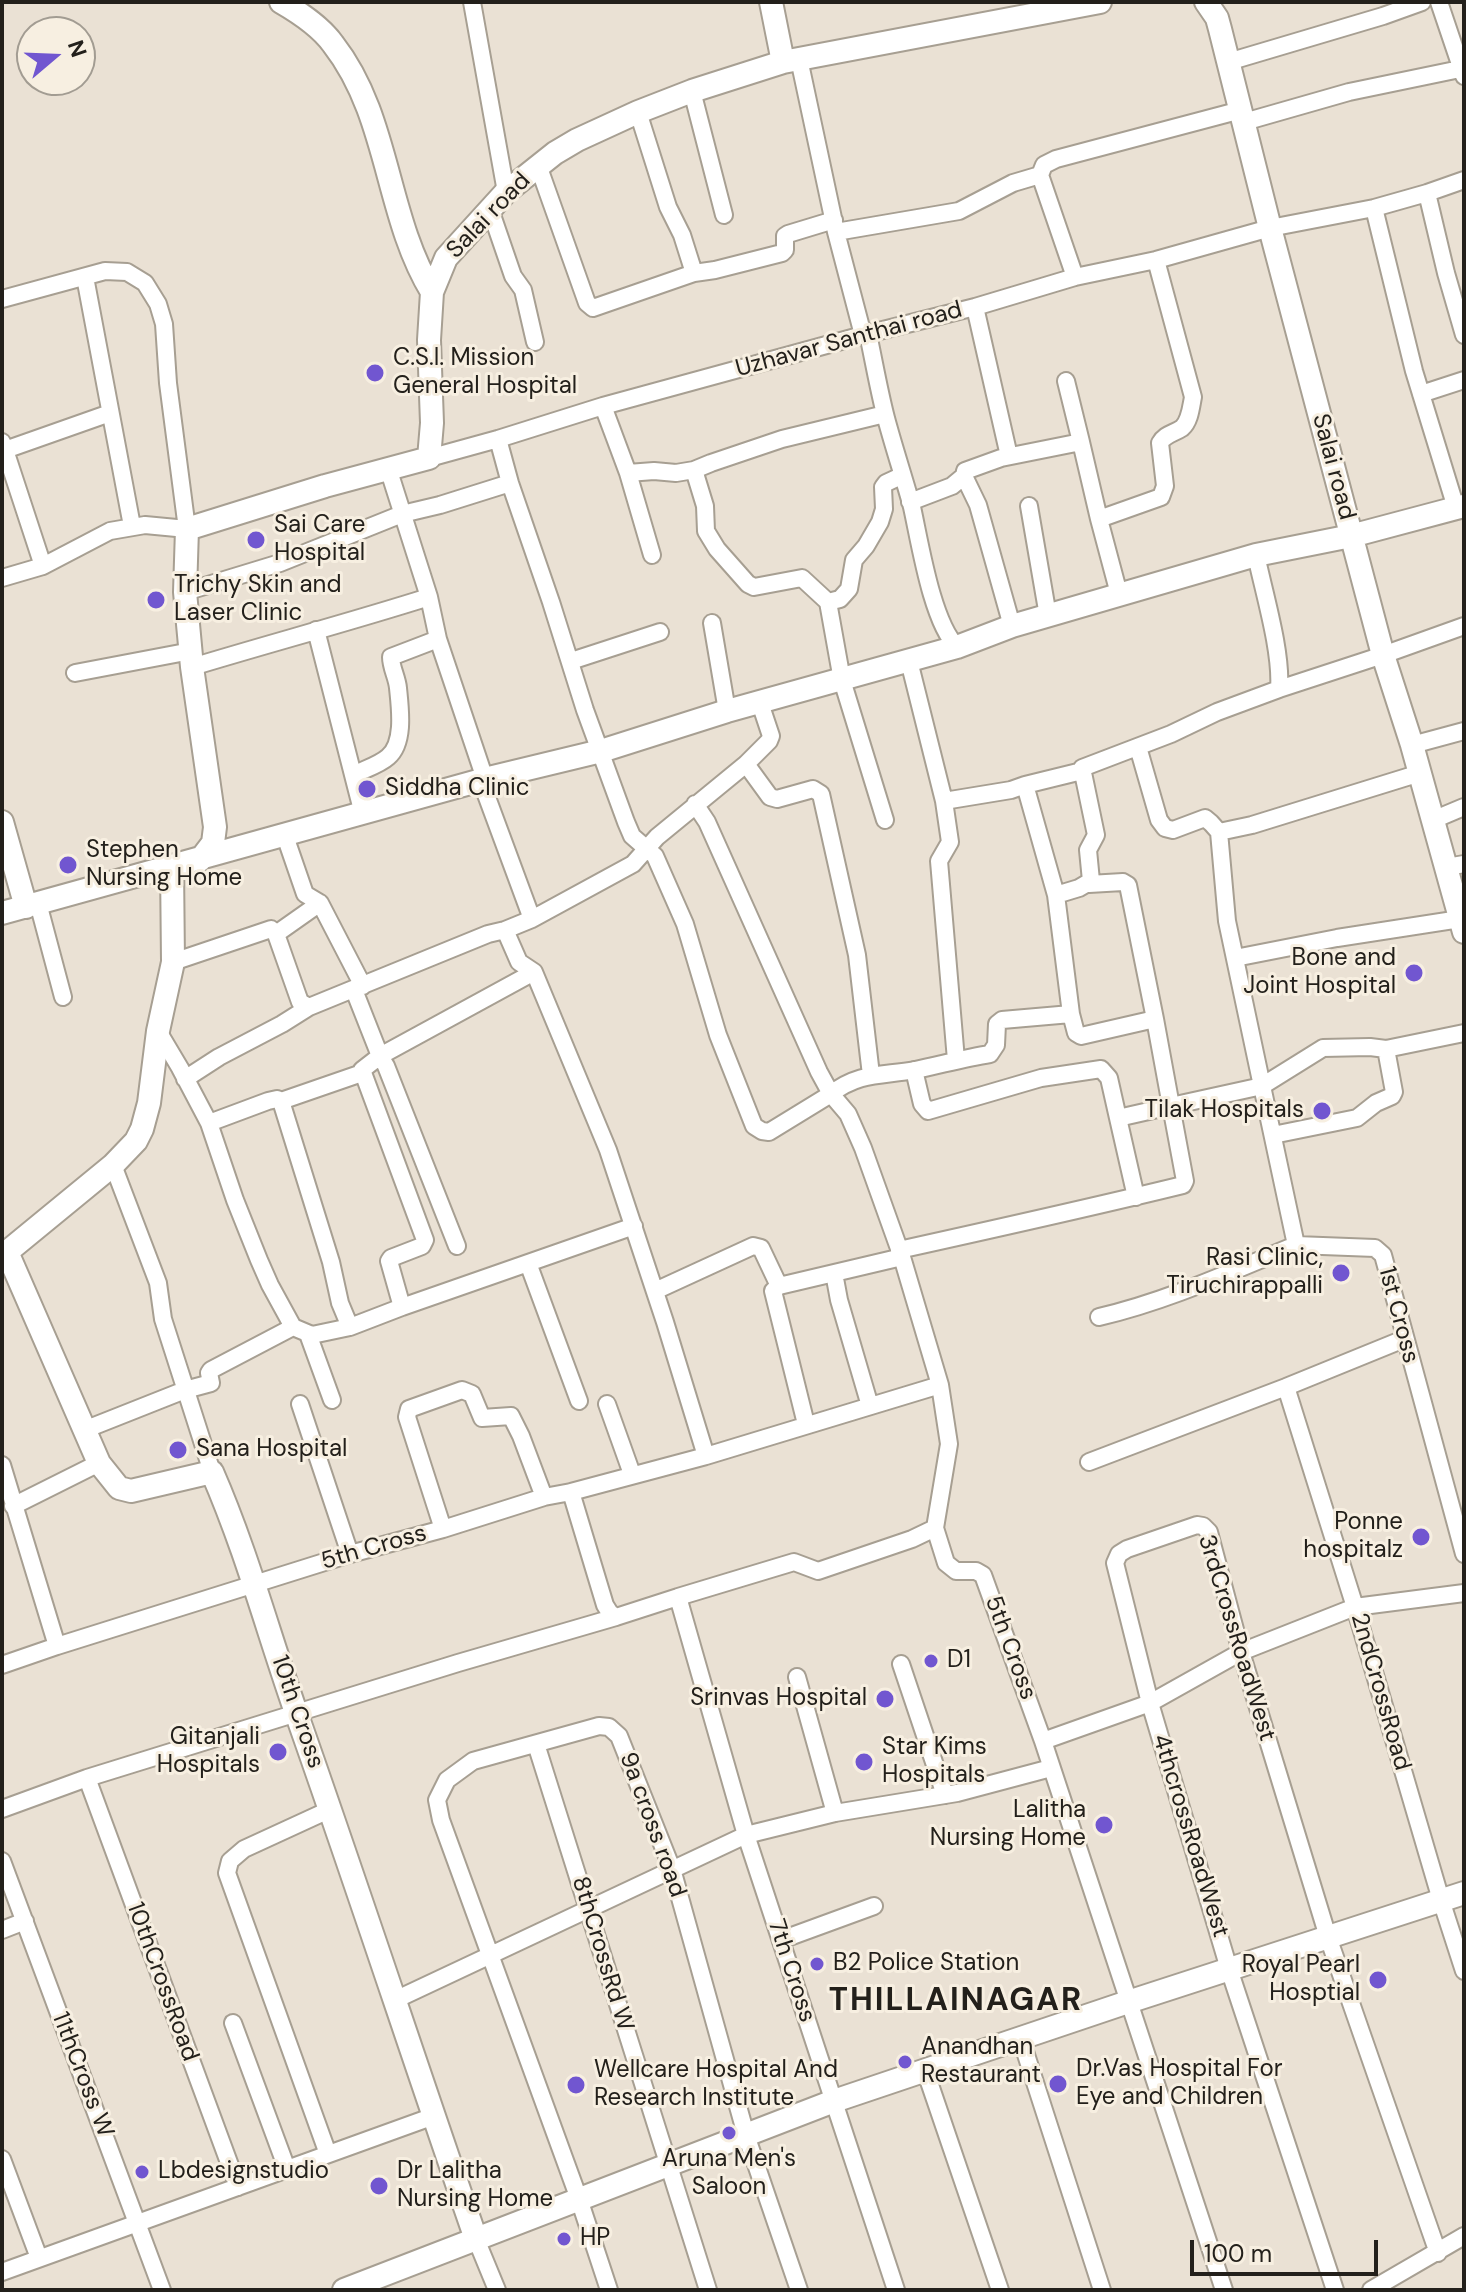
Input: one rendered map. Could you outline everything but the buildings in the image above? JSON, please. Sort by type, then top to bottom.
[{"type":"street","points":[[281,2],[303,15],[332,42],[349,68],[377,133],[406,240],[432,292]]},
{"type":"street","points":[[472,2],[498,201],[513,276],[523,290],[535,342]]},
{"type":"street","points":[[771,2],[791,60],[940,617],[957,647]]},
{"type":"street","name":"Salai road","points":[[429,458],[432,292],[446,258],[498,201],[538,165],[577,140],[638,112],[692,91],[791,60],[1100,2]]},
{"type":"street","name":"Salai road","points":[[1206,2],[1217,18],[1383,655],[1433,820],[1455,866],[1462,926]]},
{"type":"street","points":[[1228,62],[1422,2]]},
{"type":"street","points":[[1075,277],[1040,175],[1044,165],[1056,159],[1349,92],[1462,73],[1439,2]]},
{"type":"street","points":[[692,91],[724,215]]},
{"type":"street","points":[[638,112],[663,192],[694,273]]},
{"type":"street","points":[[538,165],[587,303],[595,308],[694,273],[782,253],[786,235],[959,211],[1013,183],[1040,175]]},
{"type":"street","name":"Uzhavar Santhai road","points":[[429,458],[603,406],[975,307],[1075,277],[1156,260],[1270,228],[1374,208],[1464,180]]},
{"type":"street","points":[[1427,193],[1464,335]]},
{"type":"street","points":[[2,913],[483,780],[601,751],[727,711],[957,647],[1012,626],[1256,555],[1351,536],[1460,507],[1421,394],[1374,208]]},
{"type":"street","points":[[1099,519],[1161,497],[1165,486],[1160,443],[1165,435],[1185,425],[1191,412],[1193,397],[1190,383],[1156,260]]},
{"type":"street","points":[[2,299],[105,271],[127,272],[145,283],[158,304],[164,324],[168,383],[187,529],[185,592],[191,659],[215,827],[213,843],[200,860]]},
{"type":"street","points":[[85,277],[132,526]]},
{"type":"street","points":[[975,307],[1009,456]]},
{"type":"street","points":[[1421,394],[1464,380]]},
{"type":"street","points":[[1066,381],[1119,594]]},
{"type":"street","points":[[603,406],[628,473],[652,555]]},
{"type":"street","points":[[43,566],[3,446],[110,413]]},
{"type":"street","points":[[628,473],[694,470],[782,439],[885,414]]},
{"type":"street","points":[[498,439],[585,710],[632,836],[655,856],[685,924],[718,1035],[754,1126],[769,1132],[844,1084],[871,1075],[914,1070],[990,1054],[996,1045],[995,1028],[999,1021],[1071,1014]]},
{"type":"street","points":[[910,502],[952,486],[964,476],[965,471],[1009,456],[1081,442]]},
{"type":"street","points":[[2,578],[43,566],[110,531],[132,526],[187,529],[429,458]]},
{"type":"street","points":[[388,468],[483,780],[532,919]]},
{"type":"street","points":[[694,470],[705,506],[706,531],[717,549],[748,584],[754,587],[802,578],[828,602],[842,680],[885,820]]},
{"type":"street","points":[[828,602],[840,599],[849,589],[854,560],[880,522],[884,509],[883,487],[901,476]]},
{"type":"street","points":[[964,476],[978,505],[1012,626]]},
{"type":"street","points":[[185,592],[280,563],[402,514],[510,483]]},
{"type":"street","points":[[1029,506],[1048,616]]},
{"type":"street","points":[[1256,555],[1278,657],[1279,689]]},
{"type":"street","points":[[75,673],[191,659],[343,624],[429,597]]},
{"type":"street","points":[[712,623],[727,711]]},
{"type":"street","points":[[1089,884],[1088,850],[1096,835],[1083,767],[1279,689],[1464,626]]},
{"type":"street","points":[[316,630],[363,814]]},
{"type":"street","points":[[571,661],[660,632]]},
{"type":"street","points":[[353,775],[390,756],[397,742],[400,723],[398,689],[390,662],[392,655],[438,639]]},
{"type":"street","points":[[909,661],[944,801],[950,842],[939,861],[956,1060]]},
{"type":"street","points":[[185,1079],[309,1007],[532,919],[633,864],[695,804],[746,764],[769,741],[771,736],[760,703]]},
{"type":"street","points":[[1412,745],[1464,731]]},
{"type":"street","points":[[1099,1317],[1175,1295],[1296,1245],[1227,921],[1219,832],[1205,818],[1173,830],[1165,828],[1159,820],[1138,747]]},
{"type":"street","points":[[746,764],[770,797],[777,799],[813,789],[821,794],[857,955],[871,1075]]},
{"type":"street","points":[[944,801],[1011,790],[1082,771]]},
{"type":"street","points":[[1219,832],[1252,825],[1420,773]]},
{"type":"street","points":[[1025,785],[1056,895],[1076,1033],[1081,1036],[1155,1019]]},
{"type":"street","points":[[695,804],[707,822],[831,1094],[844,1108],[863,1148],[900,1254],[940,1385]]},
{"type":"street","points":[[1433,820],[1464,807]]},
{"type":"street","points":[[2,822],[63,997]]},
{"type":"street","points":[[285,836],[305,894],[320,903],[358,988],[380,1056],[457,1246]]},
{"type":"street","points":[[113,1165],[158,1283],[163,1319],[212,1472],[131,1491],[119,1488],[99,1463],[4,1254],[113,1165],[136,1141],[145,1120],[158,1031],[173,962],[172,866]]},
{"type":"street","points":[[806,1424],[773,1291],[779,1286],[1183,1185],[1185,1181],[1128,885],[1123,882],[1089,884],[1056,895]]},
{"type":"street","points":[[276,934],[320,903]]},
{"type":"street","points":[[1235,958],[1337,938],[1462,926]]},
{"type":"street","points":[[173,962],[268,928],[276,934],[298,997],[303,1005],[309,1007]]},
{"type":"street","points":[[505,930],[519,962],[534,972],[608,1150],[706,1456]]},
{"type":"street","points":[[402,1307],[389,1261],[422,1246],[425,1240],[362,1073],[363,1067],[534,972]]},
{"type":"street","points":[[158,1031],[209,1123],[259,1260],[300,1331],[332,1400]]},
{"type":"street","points":[[1118,1118],[1262,1086],[1323,1048],[1386,1049],[1464,1033]]},
{"type":"street","points":[[1273,1135],[1357,1118],[1376,1103],[1392,1096],[1394,1092],[1386,1049]]},
{"type":"street","points":[[914,1070],[922,1104],[928,1111],[1041,1078],[1101,1069],[1109,1078],[1136,1197]]},
{"type":"street","points":[[209,1123],[268,1101],[281,1101],[362,1073]]},
{"type":"street","points":[[281,1101],[331,1262],[340,1303],[350,1327]]},
{"type":"street","points":[[84,1430],[185,1390],[211,1383],[211,1370],[300,1331],[350,1327],[634,1226]]},
{"type":"street","name":"1st Cross","points":[[1296,1245],[1375,1248],[1383,1255],[1464,1554]]},
{"type":"street","points":[[655,1291],[753,1246],[761,1248],[779,1286]]},
{"type":"street","points":[[528,1263],[579,1401]]},
{"type":"street","points":[[834,1273],[870,1406]]},
{"type":"street","points":[[1089,1462],[1404,1339]]},
{"type":"street","name":"5th Cross","points":[[2,1665],[350,1554],[544,1497],[706,1456],[940,1385],[949,1444],[935,1528],[946,1563],[956,1571],[976,1571],[983,1575],[1043,1741],[1224,2290]]},
{"type":"street","name":"2ndCrossRoad","points":[[1286,1387],[1464,1971]]},
{"type":"street","points":[[443,1529],[407,1417],[409,1409],[462,1390],[472,1394],[482,1418],[511,1416],[544,1497]]},
{"type":"street","points":[[300,1404],[350,1554]]},
{"type":"street","points":[[607,1404],[632,1474]]},
{"type":"street","points":[[13,1506],[99,1463]]},
{"type":"street","points":[[2,1465],[57,1646]]},
{"type":"street","name":"10th Cross","points":[[212,1472],[255,1583],[476,2239],[497,2290]]},
{"type":"street","points":[[571,1492],[605,1605],[616,1617]]},
{"type":"street","name":"3rdCrossRoadWest","points":[[1150,1703],[1115,1563],[1119,1554],[1127,1549],[1197,1525],[1206,1528],[1328,1937],[1438,2253]]},
{"type":"street","points":[[2,1809],[87,1778],[458,1663],[794,1562],[818,1571],[935,1528]]},
{"type":"street","points":[[1043,1741],[1150,1703],[1241,1652],[1355,1607],[1464,1593]]},
{"type":"street","name":"7th Cross","points":[[678,1597],[746,1835],[896,2290]]},
{"type":"street","points":[[901,1664],[945,1795]]},
{"type":"street","points":[[797,1677],[835,1813]]},
{"type":"street","name":"4thcrossRoadWest","points":[[1150,1703],[1229,1969],[1335,2290]]},
{"type":"street","name":"9a cross road","points":[[609,2290],[492,1954],[441,1820],[437,1800],[447,1780],[473,1761],[599,1726],[609,1727],[619,1736],[672,1869],[746,2135],[799,2290]]},
{"type":"street","name":"8thCrossRd W","points":[[536,1744],[708,2290]]},
{"type":"street","points":[[395,2000],[746,1835],[835,1813],[945,1795],[1051,1768]]},
{"type":"street","name":"10thCrossRoad","points":[[87,1778],[238,2187]]},
{"type":"street","points":[[328,2154],[227,1873],[230,1861],[244,1849],[331,1809]]},
{"type":"street","name":"11thCross W","points":[[2,1861],[162,2290]]},
{"type":"street","points":[[344,2290],[834,2101],[1464,1893]]},
{"type":"street","points":[[781,1940],[874,1906]]},
{"type":"street","points":[[2,1930],[25,1921]]},
{"type":"street","points":[[233,2023],[287,2169]]},
{"type":"street","points":[[1021,2039],[1102,2290]]},
{"type":"street","points":[[925,2070],[1000,2290]]},
{"type":"street","points":[[2,2272],[434,2116]]},
{"type":"street","points":[[2,2159],[39,2258]]},
{"type":"street","points":[[1371,2290],[1464,2236]]},
{"type":"place","name":"C.S.I. Mission General Hospital","points":[[375,373]]},
{"type":"place","name":"Sai Care Hospital","points":[[256,540]]},
{"type":"place","name":"Trichy Skin and Laser Clinic","points":[[156,600]]},
{"type":"place","name":"Siddha Clinic","points":[[367,789]]},
{"type":"place","name":"Stephen Nursing Home","points":[[68,865]]},
{"type":"place","name":"Bone and Joint Hospital","points":[[1414,973]]},
{"type":"place","name":"Tilak Hospitals","points":[[1322,1111]]},
{"type":"place","name":"Rasi Clinic, Tiruchirappalli","points":[[1341,1273]]},
{"type":"place","name":"Sana Hospital","points":[[178,1450]]},
{"type":"place","name":"Ponne hospitalz","points":[[1421,1537]]},
{"type":"place","name":"D1","points":[[931,1661]]},
{"type":"place","name":"Srinvas Hospital","points":[[885,1699]]},
{"type":"place","name":"Gitanjali Hospitals","points":[[278,1752]]},
{"type":"place","name":"Star Kims Hospitals","points":[[864,1762]]},
{"type":"place","name":"Lalitha Nursing Home","points":[[1104,1825]]},
{"type":"place","name":"B2 Police Station","points":[[817,1964]]},
{"type":"place","name":"Royal Pearl Hosptial","points":[[1378,1980]]},
{"type":"place","name":"Anandhan Restaurant","points":[[905,2062]]},
{"type":"place","name":"Dr.Vas Hospital For Eye and Children","points":[[1058,2084]]},
{"type":"place","name":"Wellcare Hospital And Research Institute","points":[[576,2085]]},
{"type":"place","name":"Aruna Men's Saloon","points":[[729,2133]]},
{"type":"place","name":"Lbdesignstudio","points":[[142,2172]]},
{"type":"place","name":"Dr Lalitha Nursing Home","points":[[379,2186]]},
{"type":"place","name":"HP","points":[[564,2239]]},
{"type":"district","name":"THILLAINAGAR","points":[[956,2002]]}]
